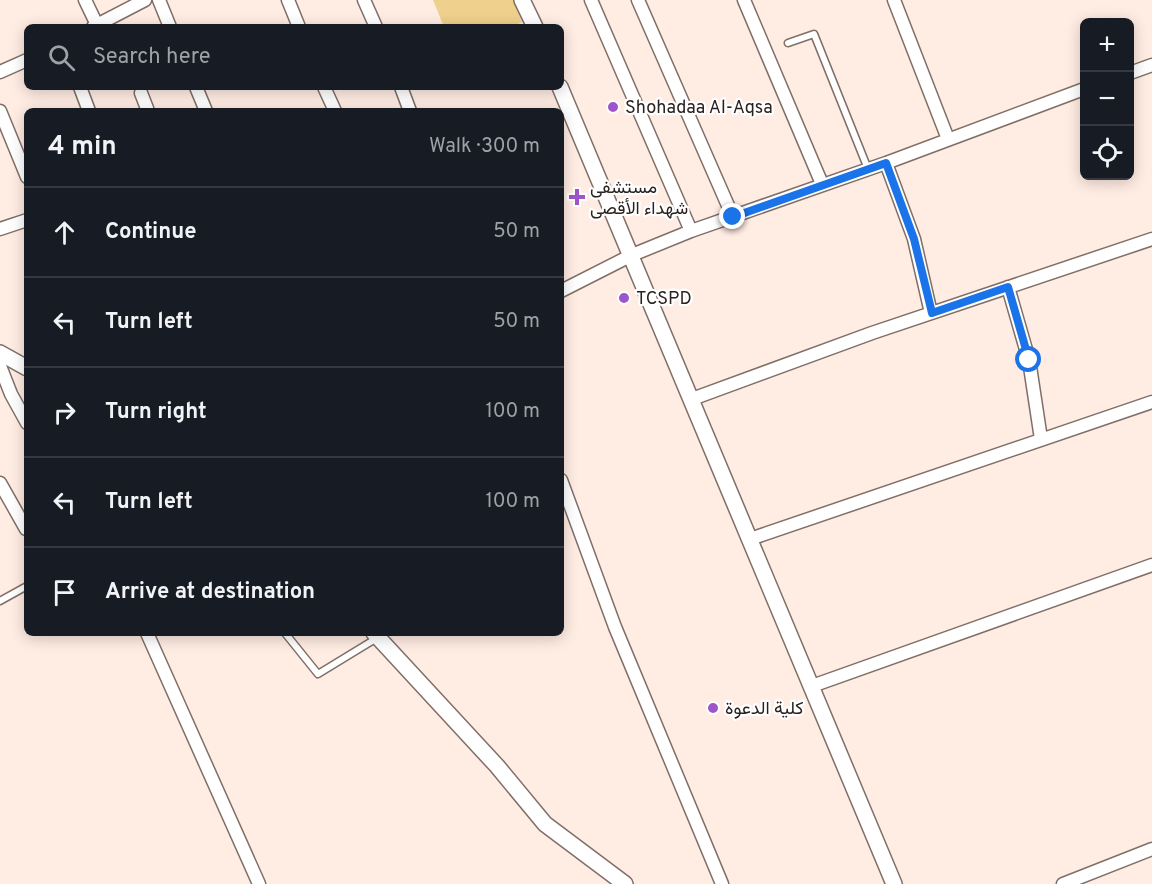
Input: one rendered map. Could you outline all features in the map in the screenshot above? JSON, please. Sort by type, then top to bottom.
[{"type":"street","points":[[85,0],[94,24]]},
{"type":"street","points":[[99,24],[145,0]]},
{"type":"street","points":[[159,0],[169,24]]},
{"type":"street","points":[[288,0],[298,24]]},
{"type":"street","points":[[364,0],[375,24]]},
{"type":"street","points":[[522,0],[534,24]]},
{"type":"street","points":[[591,0],[691,231]]},
{"type":"street","points":[[638,0],[733,217]]},
{"type":"street","points":[[744,0],[822,184]]},
{"type":"street","points":[[894,0],[948,139]]},
{"type":"street","points":[[0,72],[24,61]]},
{"type":"street","points":[[1133,72],[1152,65]]},
{"type":"street","points":[[81,90],[88,108]]},
{"type":"street","points":[[197,90],[205,108]]},
{"type":"street","points":[[325,90],[334,108]]},
{"type":"street","points":[[402,90],[409,108]]},
{"type":"street","points":[[561,90],[894,884]]},
{"type":"street","points":[[564,289],[632,255],[691,231],[886,163],[1080,90]]},
{"type":"street","points":[[141,93],[147,108]]},
{"type":"street","points":[[0,111],[24,170]]},
{"type":"street","points":[[886,163],[914,239],[932,313]]},
{"type":"street","points":[[0,229],[24,221]]},
{"type":"street","points":[[692,399],[932,313],[1152,239]]},
{"type":"street","points":[[1008,287],[1029,360],[1041,439]]},
{"type":"street","points":[[0,353],[24,366]]},
{"type":"street","points":[[0,366],[11,394],[24,418]]},
{"type":"street","points":[[750,539],[1152,402]]},
{"type":"street","points":[[0,483],[24,525]]},
{"type":"street","points":[[564,488],[615,627],[722,884]]},
{"type":"street","points":[[812,686],[1152,565]]},
{"type":"street","points":[[148,636],[259,884]]},
{"type":"street","points":[[377,636],[497,766],[545,824],[625,884]]},
{"type":"street","points":[[1063,884],[1152,849]]},
{"type":"lane","points":[[788,43],[814,34],[868,169]]},
{"type":"lane","points":[[0,600],[24,588]]},
{"type":"lane","points":[[287,636],[318,674],[375,636]]},
{"type":"shaded area","points":[[433,0],[513,0],[522,22],[518,24],[443,24]]},
{"type":"place","name":"Shohadaa Al-Aqsa","points":[[613,107]]},
{"type":"place","name":"مستشفى شهداء الأقصى","points":[[577,197]]},
{"type":"place","name":"TCSPD","points":[[624,298]]},
{"type":"place","name":"كلية الدعوة","points":[[713,708]]},
{"type":"route","points":[[733,217],[886,163],[914,239],[932,313],[1008,287],[1029,360]]}]
